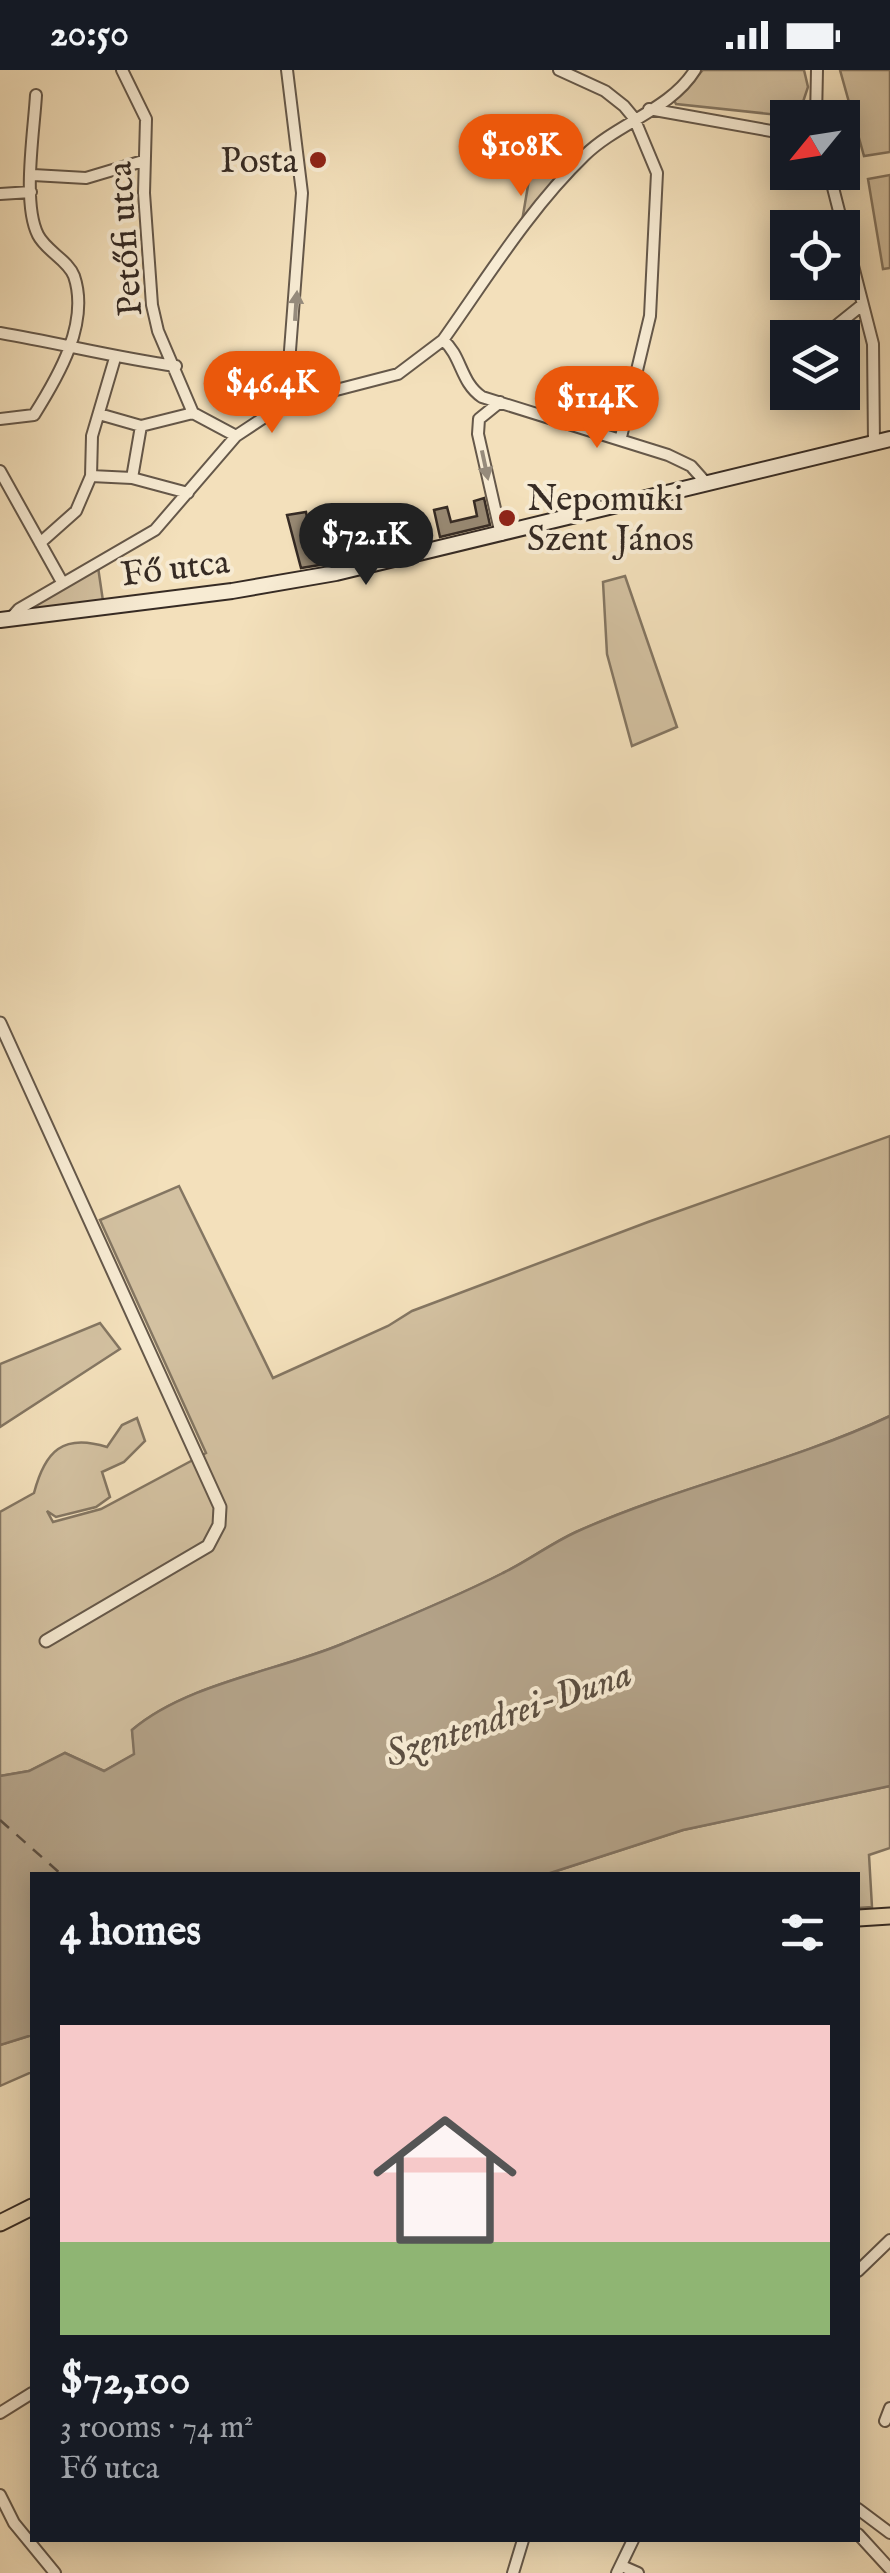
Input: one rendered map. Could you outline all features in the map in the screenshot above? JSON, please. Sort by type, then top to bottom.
[{"type":"main road","name":"Fő utca","points":[[5,619],[232,592],[336,573],[882,441]]},
{"type":"main road","points":[[860,1918],[890,1916]]},
{"type":"main road","points":[[0,2222],[30,2209]]},
{"type":"street","points":[[286,403],[302,193],[287,70]]},
{"type":"street","points":[[559,70],[606,91],[634,118],[657,174],[650,316],[621,438]]},
{"type":"street","points":[[5,619],[155,530],[236,436],[286,403],[398,374],[442,340],[570,170],[634,118],[671,97],[695,70]]},
{"type":"street","points":[[816,70],[816,100]]},
{"type":"street","name":"Petőfi utca","points":[[125,71],[146,119],[143,160],[152,305],[158,330],[193,413]]},
{"type":"street","points":[[0,418],[34,415],[58,376],[70,344],[77,306],[74,274],[37,234],[31,192],[36,95]]},
{"type":"street","points":[[648,109],[770,131]]},
{"type":"street","points":[[32,175],[86,178],[143,160]]},
{"type":"street","points":[[835,190],[872,344],[882,441]]},
{"type":"street","points":[[0,194],[31,192]]},
{"type":"street","points":[[843,320],[862,305]]},
{"type":"street","points":[[0,333],[70,344],[115,358],[176,366]]},
{"type":"street","points":[[442,340],[450,346],[472,390],[621,438],[690,466],[707,484]]},
{"type":"street","points":[[40,543],[76,512],[92,476],[92,436],[115,358]]},
{"type":"street","points":[[500,402],[479,419],[478,434],[501,535]]},
{"type":"street","points":[[99,414],[141,426],[193,413],[236,436]]},
{"type":"street","points":[[132,478],[141,426]]},
{"type":"street","points":[[0,471],[62,582]]},
{"type":"street","points":[[92,476],[132,478],[188,493]]},
{"type":"street","points":[[0,1023],[220,1507],[219,1525],[208,1546],[46,1642]]},
{"type":"street","points":[[860,2269],[890,2240]]},
{"type":"street","points":[[0,2413],[30,2395]]},
{"type":"street","points":[[884,2421],[890,2408]]},
{"type":"street","points":[[0,2495],[14,2523],[54,2573]]},
{"type":"street","points":[[860,2511],[890,2534]]},
{"type":"street","points":[[860,2536],[890,2569]]},
{"type":"street","points":[[513,2573],[522,2542]]},
{"type":"street","points":[[632,2542],[620,2569],[638,2573]]},
{"type":"shaded area","points":[[703,70],[804,70],[808,87],[804,100],[770,100],[770,114],[676,104],[674,100]]},
{"type":"shaded area","points":[[840,70],[890,70],[890,152],[864,156],[860,100],[848,100]]},
{"type":"shaded area","points":[[532,162],[567,169],[521,227]]},
{"type":"shaded area","points":[[890,175],[890,268],[883,269],[868,179]]},
{"type":"shaded area","points":[[98,567],[103,601],[24,612]]},
{"type":"shaded area","points":[[625,576],[677,727],[632,746],[607,654],[603,582]]},
{"type":"shaded area","points":[[890,1136],[890,1416],[812,1448],[615,1516],[566,1537],[484,1583],[403,1619],[317,1654],[178,1701],[132,1730],[135,1754],[104,1771],[65,1753],[29,1771],[0,1776],[0,1512],[34,1493],[44,1466],[58,1449],[79,1442],[107,1447],[122,1425],[137,1418],[145,1441],[124,1462],[102,1472],[110,1497],[96,1507],[56,1517],[47,1511],[53,1522],[101,1509],[206,1453],[100,1220],[179,1186],[273,1378],[388,1326],[412,1311]]},
{"type":"shaded area","points":[[100,1323],[120,1349],[0,1427],[0,1364]]},
{"type":"shaded area","points":[[890,1786],[890,1848],[869,1855],[872,1907],[860,1908],[860,1872],[553,1872],[683,1830]]},
{"type":"shaded area","points":[[30,2036],[30,2073],[0,2086],[0,2045]]},
{"type":"water","name":"Szentendrei-Duna","points":[[890,1416],[890,1786],[683,1830],[553,1872],[30,1872],[30,2036],[0,2045],[0,1776],[29,1771],[65,1753],[104,1771],[134,1754],[132,1730],[178,1701],[317,1654],[403,1619],[484,1583],[566,1537],[615,1516]]},
{"type":"building","points":[[484,498],[490,525],[440,537],[434,510],[447,507],[451,522],[477,516],[474,501]]},
{"type":"building","points":[[306,512],[314,556],[330,554],[332,563],[301,568],[287,515]]},
{"type":"ferry route","points":[[0,1820],[59,1872]]},
{"type":"place","name":"Posta","points":[[318,160]]},
{"type":"place","name":"Nepomuki Szent János","points":[[507,518]]}]
